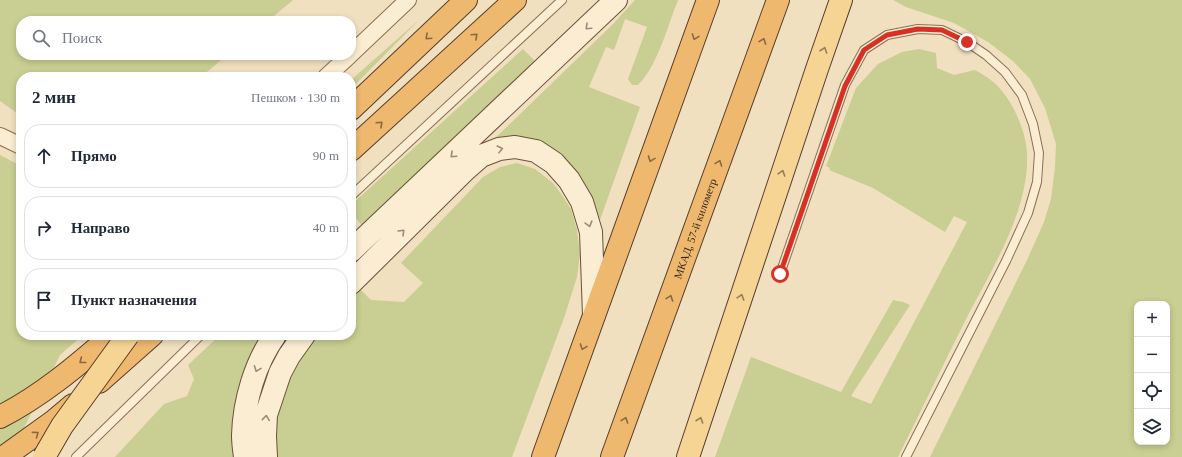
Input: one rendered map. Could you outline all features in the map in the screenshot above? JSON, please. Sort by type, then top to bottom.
[{"type":"highway","points":[[356,104],[466,0]]},
{"type":"highway","points":[[356,145],[514,0]]},
{"type":"highway","points":[[543,457],[708,0]]},
{"type":"highway","name":"МКАД, 57-й километр","points":[[612,457],[778,0]]},
{"type":"highway","points":[[0,417],[22,406],[85,359],[106,340]]},
{"type":"highway","points":[[4,457],[54,421],[146,340]]},
{"type":"main road","points":[[356,246],[616,0]]},
{"type":"main road","points":[[688,457],[841,0]]},
{"type":"main road","points":[[356,278],[481,156],[499,149],[515,147],[536,151],[554,163],[569,180],[582,202],[591,232],[594,317]]},
{"type":"main road","points":[[44,457],[62,426],[124,340]]},
{"type":"main road","points":[[245,457],[243,435],[251,385],[258,365],[272,340]]},
{"type":"main road","points":[[266,457],[266,415],[280,373],[289,356],[300,340]]},
{"type":"street","points":[[356,48],[408,0]]},
{"type":"street","points":[[331,72],[344,60]]},
{"type":"street","points":[[0,136],[16,144]]},
{"type":"lane","points":[[356,191],[562,0]]},
{"type":"lane","points":[[780,274],[845,86],[864,50],[887,35],[918,29],[942,30],[967,42],[986,55],[1005,72],[1022,95],[1033,124],[1038,153],[1037,182],[1028,213],[1006,261],[906,457]]},
{"type":"lane","points":[[76,457],[196,340]]},
{"type":"green space","points":[[0,0],[293,0],[274,16],[16,16],[16,60],[221,60],[207,72],[16,72],[16,112],[0,101]]},
{"type":"green space","points":[[635,0],[678,0],[651,68],[638,85],[632,85],[628,79],[647,27],[625,19],[614,50],[606,47],[589,87],[640,107],[600,220],[594,204],[574,170],[488,145],[612,25]]},
{"type":"green space","points":[[893,0],[1182,0],[1182,457],[930,457],[1027,260],[1044,222],[1051,199],[1055,167],[1056,144],[1045,108],[1030,79],[1013,61],[988,42],[954,23],[906,7]]},
{"type":"green space","points":[[420,19],[356,84],[356,76]]},
{"type":"green space","points":[[523,49],[538,64],[365,229],[356,218],[356,200]]},
{"type":"green space","points":[[919,49],[936,53],[937,68],[954,75],[975,70],[992,81],[999,87],[1011,104],[1024,134],[1027,153],[1026,174],[1022,196],[1016,217],[997,260],[966,319],[898,457],[715,457],[751,357],[841,392],[893,300],[903,302],[910,305],[851,396],[871,404],[967,222],[954,216],[945,232],[873,188],[829,170],[830,168],[826,166],[856,88],[878,64],[902,52]]},
{"type":"green space","points":[[0,155],[16,163],[16,340],[77,340],[60,355],[22,432],[0,445]]},
{"type":"green space","points":[[517,163],[535,169],[553,183],[571,209],[577,230],[580,254],[577,277],[564,318],[512,457],[115,457],[164,404],[187,396],[194,379],[188,365],[215,340],[356,340],[356,285],[371,300],[404,302],[423,283],[401,263],[483,177],[500,167]]},
{"type":"route","points":[[780,274],[845,86],[864,50],[887,35],[918,29],[942,30],[967,42]]}]
